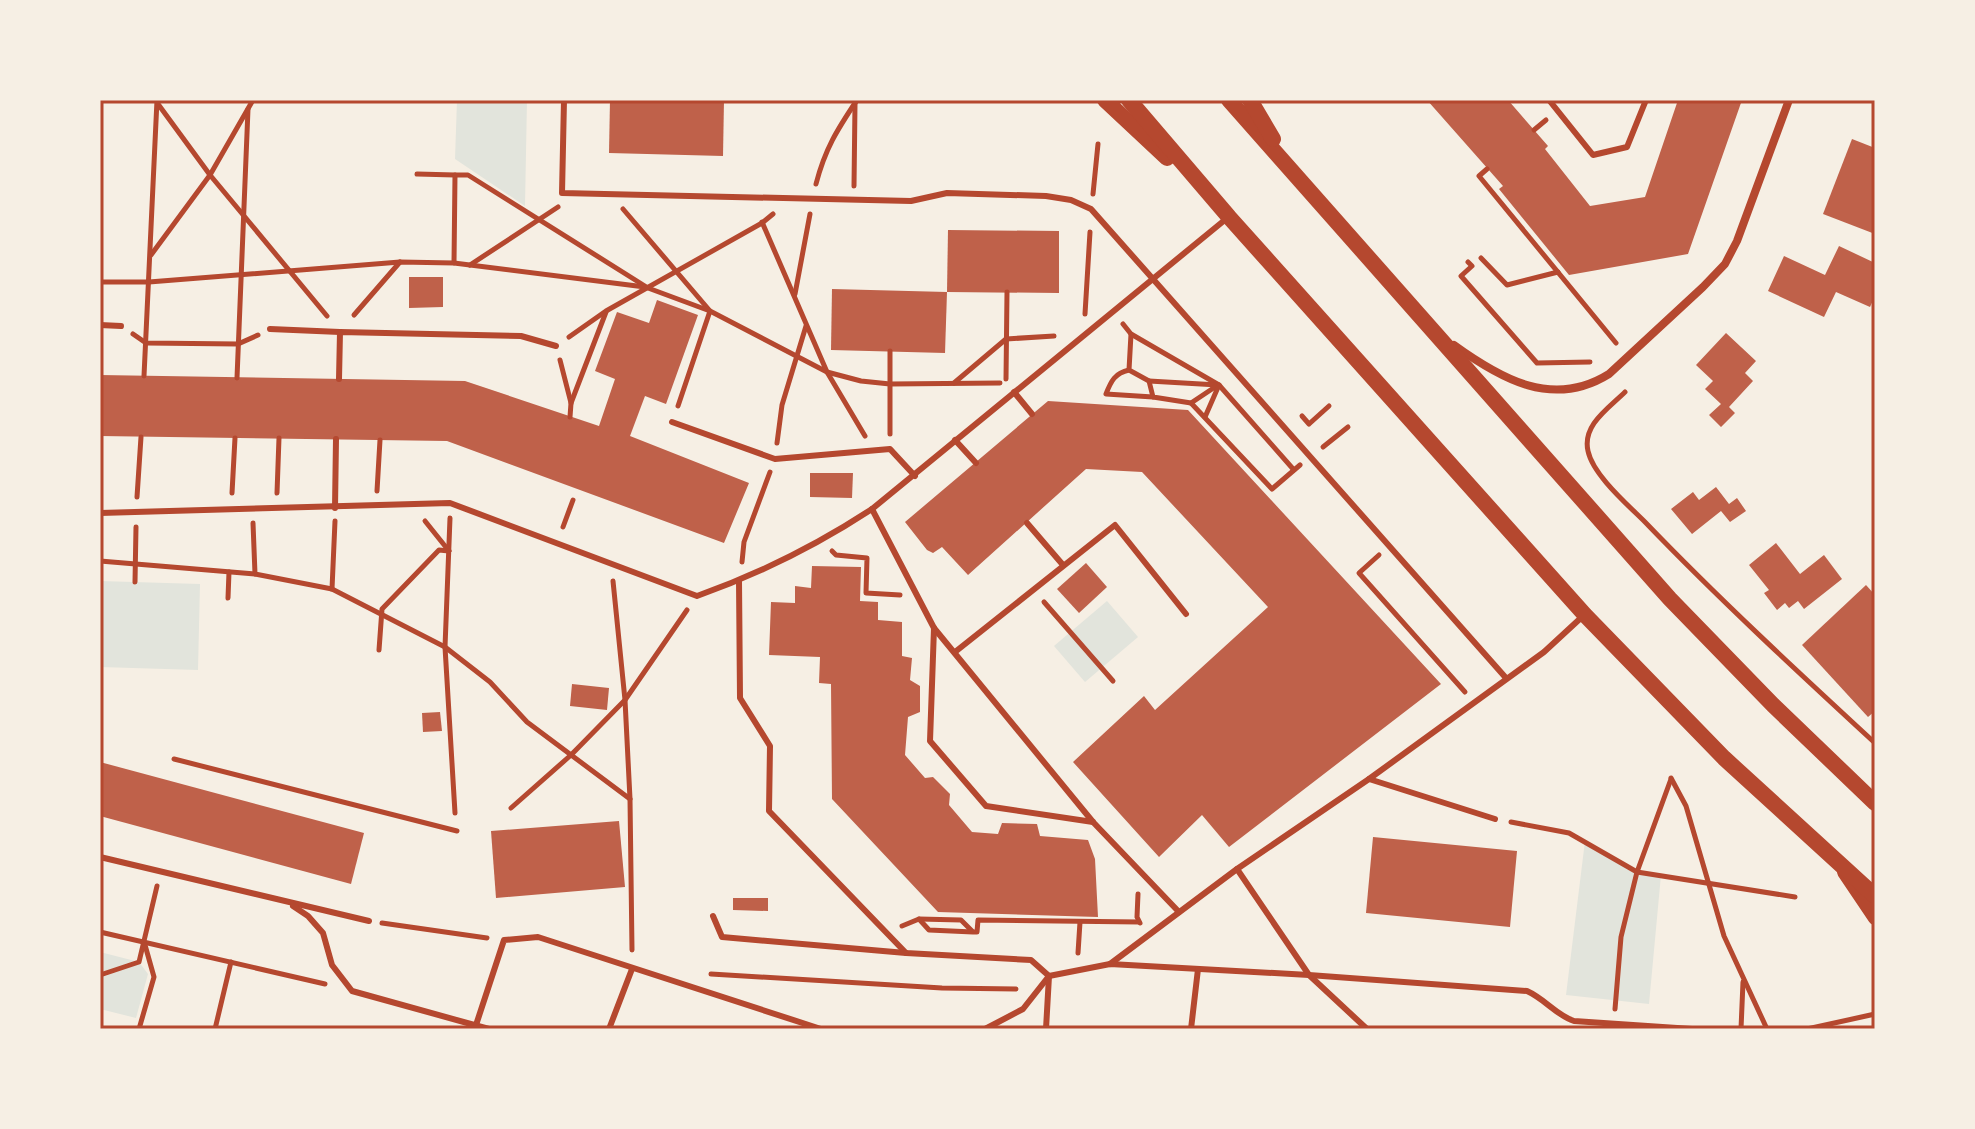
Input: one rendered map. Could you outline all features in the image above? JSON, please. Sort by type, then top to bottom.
[{"type":"main road","points":[[1105,100],[1229,217]]},
{"type":"main road","points":[[1129,100],[1229,217],[1585,615],[1724,758],[1875,896]]},
{"type":"main road","points":[[1229,100],[1670,599],[1773,705],[1875,803]]},
{"type":"main road","points":[[1250,100],[1292,171]]},
{"type":"street","points":[[1430,328],[1481,365],[1510,379],[1552,391],[1576,390],[1592,385],[1609,374],[1725,264],[1737,241],[1789,100]]},
{"type":"street","points":[[1837,862],[1875,918]]},
{"type":"lane","points":[[564,100],[562,193],[911,201],[947,193],[1046,196],[1071,200],[1091,209],[1506,678]]},
{"type":"lane","points":[[1549,100],[1593,155],[1627,147],[1646,100]]},
{"type":"lane","points":[[100,513],[450,503],[697,596],[739,581],[822,542],[872,509],[1229,217]]},
{"type":"lane","points":[[100,325],[121,326]]},
{"type":"lane","points":[[270,329],[521,336],[556,346]]},
{"type":"lane","points":[[339,379],[340,332]]},
{"type":"lane","points":[[1014,392],[1032,414]]},
{"type":"lane","points":[[672,422],[775,459],[890,449],[915,476]]},
{"type":"lane","points":[[335,508],[336,439]]},
{"type":"lane","points":[[955,440],[976,463]]},
{"type":"lane","points":[[872,509],[934,628],[1093,822],[1179,912]]},
{"type":"lane","points":[[1027,523],[1063,565]]},
{"type":"lane","points":[[955,652],[1115,525],[1186,614]]},
{"type":"lane","points":[[739,581],[740,698],[770,746],[769,811],[906,953]]},
{"type":"lane","points":[[1110,964],[1237,869],[1369,779],[1544,652],[1585,615]]},
{"type":"lane","points":[[934,628],[930,741],[986,806],[1093,822]]},
{"type":"lane","points":[[1369,779],[1495,819]]},
{"type":"lane","points":[[100,857],[369,921]]},
{"type":"lane","points":[[1237,869],[1309,975],[1367,1029]]},
{"type":"lane","points":[[290,904],[308,916],[323,933],[332,965],[352,991],[489,1029]]},
{"type":"lane","points":[[713,916],[722,937],[1031,960],[1049,976]]},
{"type":"lane","points":[[476,1025],[504,940],[538,937],[821,1029]]},
{"type":"lane","points":[[985,1029],[1023,1009],[1049,976],[1110,964],[1527,991],[1574,1021],[1692,1029]]},
{"type":"lane","points":[[609,1029],[632,969]]},
{"type":"lane","points":[[1191,1029],[1198,969]]},
{"type":"lane","points":[[1046,1029],[1049,976]]},
{"type":"path","points":[[151,256],[210,175],[253,100]]},
{"type":"path","points":[[158,102],[210,175],[340,332],[400,262]]},
{"type":"path","points":[[144,376],[158,102]]},
{"type":"path","points":[[794,297],[824,155],[837,128],[856,102]]},
{"type":"path","points":[[854,199],[856,102]]},
{"type":"path","points":[[237,378],[248,109]]},
{"type":"path","points":[[954,383],[1006,339],[1084,334],[1098,144]]},
{"type":"path","points":[[1487,169],[1479,176],[1617,343]]},
{"type":"path","points":[[417,174],[468,175],[648,288],[710,311],[827,372],[861,381],[890,384],[1006,383],[1007,292]]},
{"type":"path","points":[[454,263],[455,175]]},
{"type":"path","points":[[469,265],[579,193]]},
{"type":"path","points":[[610,194],[710,311]]},
{"type":"path","points":[[759,197],[758,211],[762,223],[827,372],[873,450]]},
{"type":"path","points":[[571,403],[556,346],[606,311],[762,223],[774,213],[775,198]]},
{"type":"path","points":[[1558,272],[1507,285],[1479,256],[1461,276],[1537,363],[1596,362]]},
{"type":"path","points":[[100,282],[149,282],[400,262],[454,263],[648,288]]},
{"type":"path","points":[[570,417],[571,403],[606,311]]},
{"type":"path","points":[[672,422],[710,311]]},
{"type":"path","points":[[1113,313],[1131,334],[1219,385],[1294,470],[1272,489],[1191,403],[1106,394],[1119,372],[1129,370],[1149,381],[1219,385]]},
{"type":"path","points":[[739,581],[744,542],[775,459],[782,405],[807,325]]},
{"type":"path","points":[[121,326],[146,343],[238,344],[270,329]]},
{"type":"path","points":[[1129,370],[1131,334]]},
{"type":"path","points":[[890,351],[890,449]]},
{"type":"path","points":[[1149,381],[1153,397]]},
{"type":"path","points":[[1191,403],[1219,385]]},
{"type":"path","points":[[1205,417],[1219,385]]},
{"type":"path","points":[[1625,392],[1592,424],[1588,434],[1588,450],[1595,466],[1618,495],[1672,551],[1875,743]]},
{"type":"path","points":[[1302,416],[1309,424],[1329,406]]},
{"type":"path","points":[[1311,407],[1318,415]]},
{"type":"path","points":[[135,582],[141,437]]},
{"type":"path","points":[[232,510],[235,438]]},
{"type":"path","points":[[276,509],[279,438]]},
{"type":"path","points":[[377,506],[380,440]]},
{"type":"path","points":[[558,543],[573,500]]},
{"type":"path","points":[[450,503],[445,647],[455,813]]},
{"type":"path","points":[[412,505],[449,551]]},
{"type":"path","points":[[332,589],[335,508]]},
{"type":"path","points":[[252,510],[255,574]]},
{"type":"path","points":[[1389,547],[1359,573],[1474,702]]},
{"type":"path","points":[[379,650],[382,609],[439,550],[449,551]]},
{"type":"path","points":[[859,557],[867,558],[866,593],[917,595]]},
{"type":"path","points":[[100,561],[255,574],[332,589],[445,647],[490,682],[527,722],[630,799]]},
{"type":"path","points":[[611,564],[625,700],[630,799],[632,969]]},
{"type":"path","points":[[228,598],[229,572]]},
{"type":"path","points":[[1032,590],[1113,681]]},
{"type":"path","points":[[511,808],[571,755],[625,700],[697,596]]},
{"type":"path","points":[[174,759],[457,831]]},
{"type":"path","points":[[1616,1001],[1621,937],[1637,872],[1671,778],[1686,806],[1724,936],[1767,1029]]},
{"type":"path","points":[[1495,819],[1569,833],[1637,872],[1795,897]]},
{"type":"path","points":[[1139,869],[1137,917],[1148,935]]},
{"type":"path","points":[[100,975],[139,962],[160,872]]},
{"type":"path","points":[[919,919],[929,930],[973,932],[977,932],[978,920],[1140,922]]},
{"type":"path","points":[[888,937],[898,928],[919,919],[961,920],[973,932]]},
{"type":"path","points":[[369,921],[504,940]]},
{"type":"path","points":[[1077,970],[1080,922]]},
{"type":"path","points":[[100,932],[352,991]]},
{"type":"path","points":[[139,1029],[154,977],[144,942]]},
{"type":"path","points":[[215,1029],[231,962]]},
{"type":"path","points":[[709,974],[1028,990],[1049,976]]},
{"type":"path","points":[[1741,1029],[1743,981]]},
{"type":"path","points":[[1807,1029],[1875,1014]]},
{"type":"shaded area","points":[[457,100],[527,100],[525,206],[455,159]]},
{"type":"shaded area","points":[[100,581],[200,584],[198,670],[100,667]]},
{"type":"shaded area","points":[[1107,601],[1138,637],[1085,682],[1054,646]]},
{"type":"shaded area","points":[[1585,841],[1637,872],[1661,875],[1649,1004],[1566,995]]},
{"type":"shaded area","points":[[100,952],[139,962],[148,974],[136,1018],[100,1009]]},
{"type":"building","points":[[610,100],[724,100],[723,156],[609,153]]},
{"type":"building","points":[[1427,100],[1508,100],[1548,146],[1545,149],[1590,206],[1645,197],[1678,100],[1742,100],[1688,254],[1569,275],[1499,189],[1503,186]]},
{"type":"building","points":[[1852,139],[1875,148],[1875,234],[1823,214]]},
{"type":"building","points":[[948,230],[1059,231],[1059,293],[947,292]]},
{"type":"building","points":[[1839,246],[1875,263],[1875,296],[1870,307],[1836,292],[1824,317],[1768,291],[1784,256],[1825,275]]},
{"type":"building","points":[[409,277],[443,277],[443,307],[409,308]]},
{"type":"building","points":[[832,289],[947,292],[945,353],[831,350]]},
{"type":"building","points":[[657,300],[698,315],[666,404],[645,396],[630,436],[749,483],[724,543],[447,441],[100,436],[100,375],[465,381],[599,426],[615,379],[595,371],[617,312],[649,323]]},
{"type":"building","points":[[1726,333],[1756,361],[1745,373],[1753,381],[1729,407],[1735,413],[1721,427],[1709,415],[1721,404],[1705,389],[1713,381],[1696,365]]},
{"type":"building","points":[[1048,401],[1188,410],[1441,684],[1229,847],[1202,815],[1159,857],[1073,762],[1144,696],[1155,710],[1268,607],[1142,472],[1086,469],[968,575],[942,547],[933,553],[927,550],[905,522]]},
{"type":"building","points":[[810,473],[853,473],[852,498],[810,497]]},
{"type":"building","points":[[1716,487],[1729,504],[1737,498],[1746,511],[1730,522],[1721,511],[1692,534],[1671,509],[1693,492],[1699,500]]},
{"type":"building","points":[[1776,543],[1800,574],[1824,555],[1842,579],[1804,609],[1798,601],[1789,608],[1785,603],[1777,610],[1764,593],[1769,590],[1749,565]]},
{"type":"building","points":[[1086,563],[1107,587],[1079,613],[1057,589]]},
{"type":"building","points":[[812,566],[861,567],[860,601],[878,602],[878,620],[902,622],[902,656],[912,658],[910,680],[920,686],[920,712],[908,717],[905,755],[925,778],[933,777],[950,794],[949,805],[972,832],[998,834],[1002,823],[1037,824],[1040,836],[1088,840],[1095,859],[1098,917],[938,912],[832,799],[831,684],[819,683],[820,657],[769,655],[771,602],[795,603],[795,586],[811,588]]},
{"type":"building","points":[[1866,585],[1875,595],[1875,711],[1868,717],[1802,645]]},
{"type":"building","points":[[572,684],[609,688],[607,710],[570,706]]},
{"type":"building","points":[[440,712],[442,731],[423,732],[422,713]]},
{"type":"building","points":[[100,762],[364,833],[351,884],[100,816]]},
{"type":"building","points":[[619,821],[625,887],[496,898],[491,831]]},
{"type":"building","points":[[1373,837],[1517,851],[1510,927],[1366,913]]},
{"type":"building","points":[[733,898],[768,898],[768,911],[733,910]]}]
